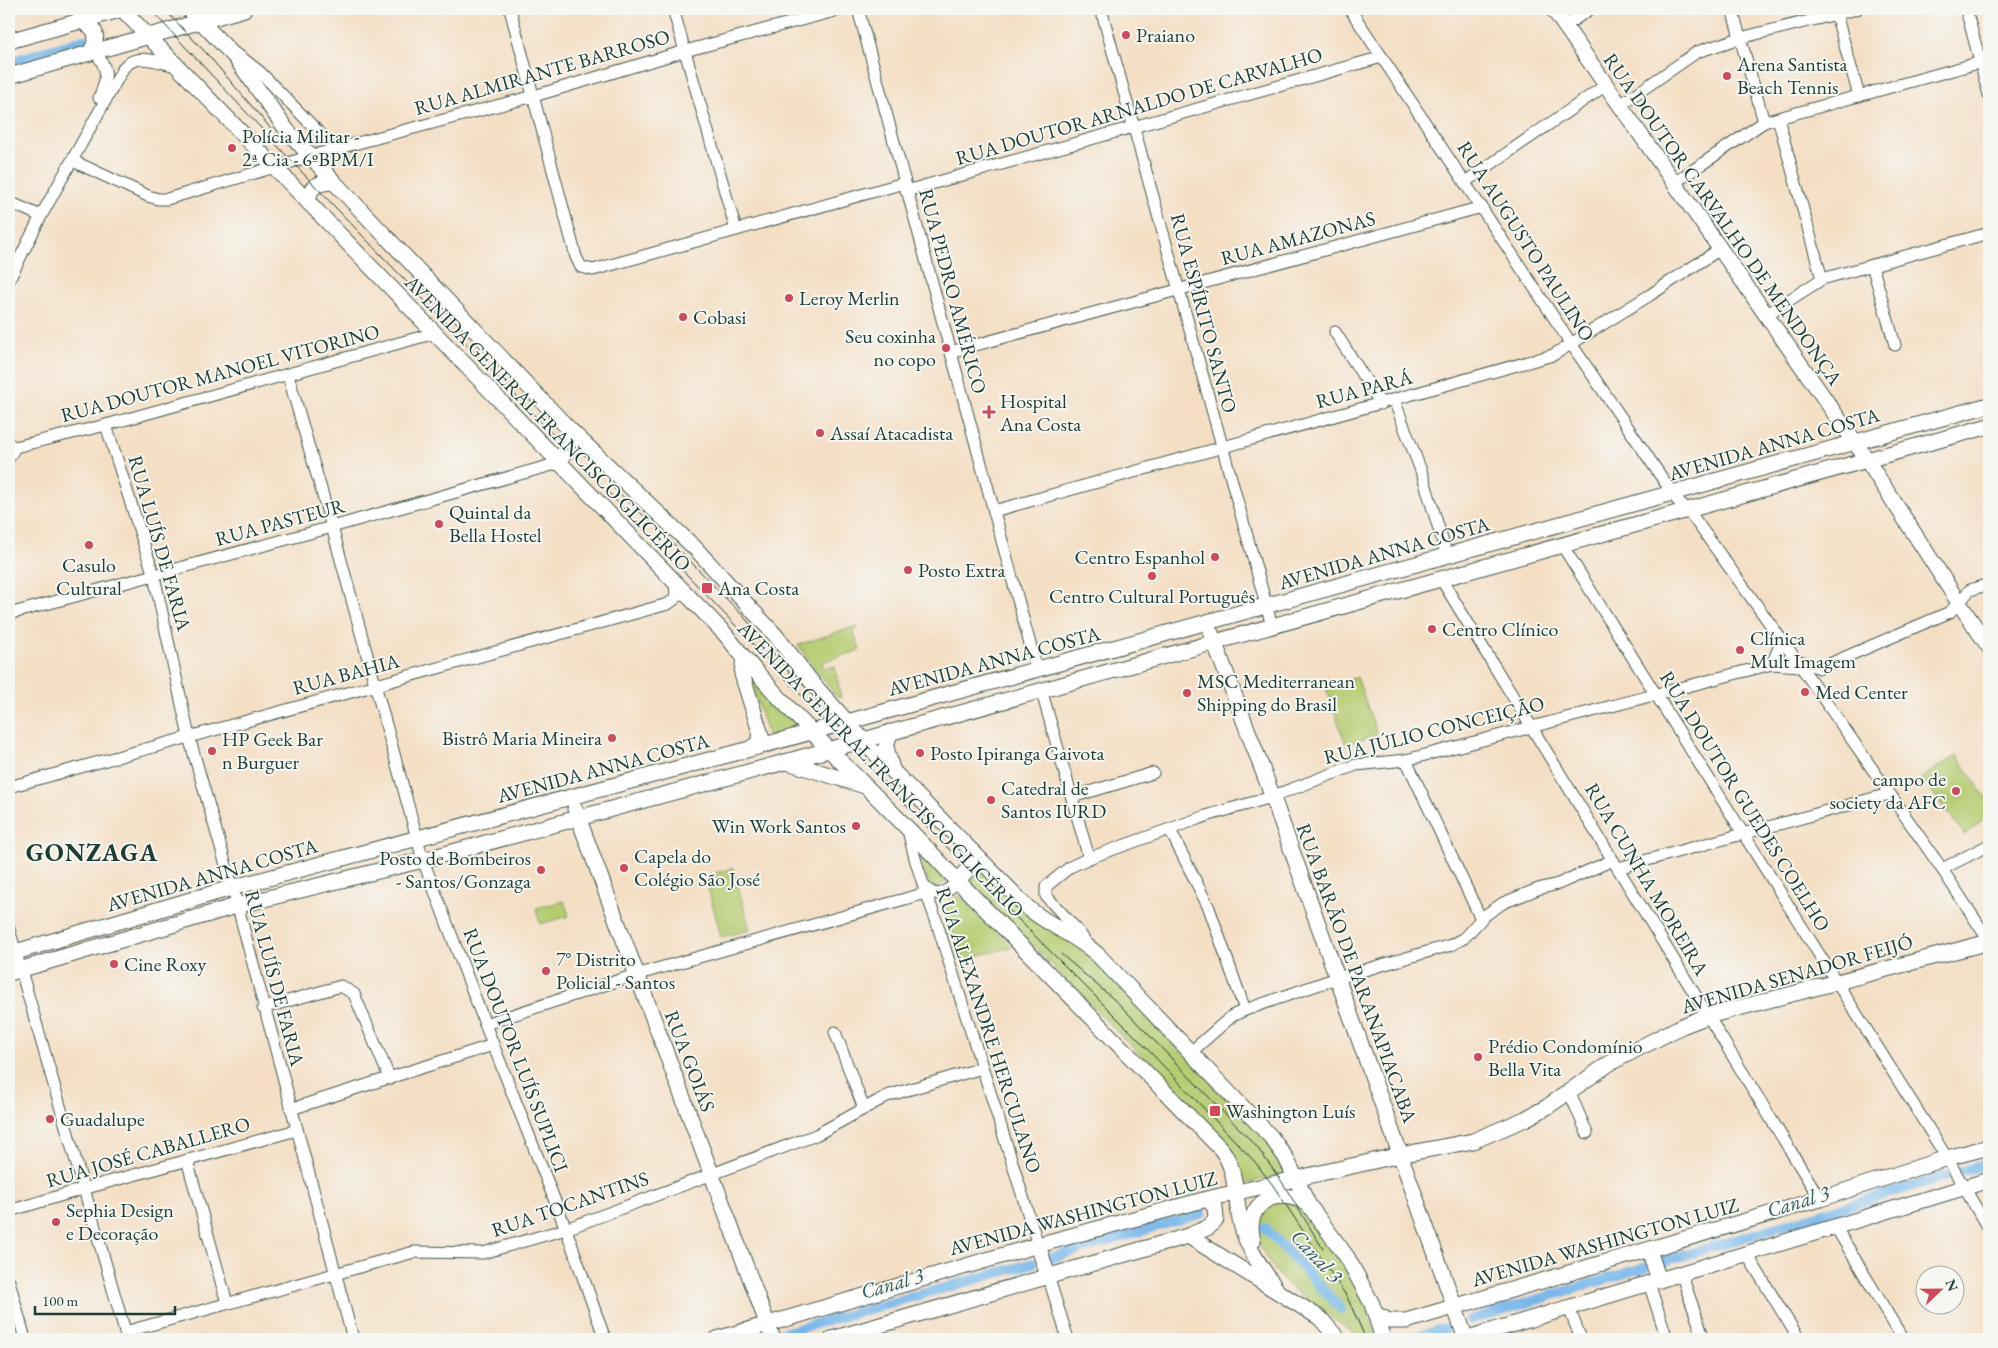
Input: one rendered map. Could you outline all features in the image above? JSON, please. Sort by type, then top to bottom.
[{"type":"main road","name":"AVENIDA GENERAL FRANCISCO GLICÉRIO","points":[[122,9],[725,634],[744,658],[829,749],[908,826],[958,881],[1215,1142],[1227,1156],[1240,1195],[1246,1241],[1278,1292],[1320,1318],[1336,1338]]},
{"type":"main road","points":[[9,41],[122,9]]},
{"type":"main road","name":"AVENIDA GENERAL FRANCISCO GLICÉRIO","points":[[189,9],[225,46],[244,69],[286,129],[334,182],[570,430],[695,548],[776,636],[814,685],[863,739],[1036,914],[1088,946],[1275,1140],[1286,1158],[1308,1204],[1347,1256],[1376,1314],[1383,1339]]},
{"type":"main road","points":[[9,76],[244,9]]},
{"type":"main road","name":"RUA DOUTOR CARVALHO DE MENDONÇA","points":[[1553,9],[1861,451],[1989,647]]},
{"type":"main road","points":[[79,21],[94,30],[95,44],[92,52]]},
{"type":"main road","points":[[309,203],[310,193],[315,186],[324,182],[334,182]]},
{"type":"main road","name":"AVENIDA ANNA COSTA","points":[[12,953],[231,888],[578,818],[785,762],[1041,689],[1688,510],[1989,405]]},
{"type":"main road","name":"AVENIDA ANNA COSTA","points":[[15,972],[420,850],[570,798],[750,750],[812,731],[1673,493],[1861,451],[1989,426]]},
{"type":"main road","points":[[559,463],[571,439],[570,430]]},
{"type":"main road","name":"RUA BARÃO DE PARANAPIACABA","points":[[1207,622],[1272,795],[1465,1339]]},
{"type":"main road","points":[[744,658],[742,674],[761,735],[758,743],[750,750]]},
{"type":"main road","points":[[999,701],[1006,696],[1032,688],[1036,684],[1036,670]]},
{"type":"main road","points":[[890,732],[886,747],[893,770]]},
{"type":"main road","points":[[785,762],[869,787]]},
{"type":"main road","name":"RUA GOIÁS","points":[[570,798],[770,1332]]},
{"type":"main road","points":[[958,881],[971,865],[974,853]]},
{"type":"main road","name":"AVENIDA SENADOR FEIJÓ","points":[[1318,1175],[1400,1155],[1487,1137],[1525,1119],[1569,1092],[1610,1063],[1682,1026],[1708,1016],[1989,941]]},
{"type":"main road","name":"AVENIDA WASHINGTON LUIZ","points":[[1376,1314],[1389,1321],[1400,1322],[1649,1250],[1820,1199],[1947,1158],[1989,1147]]},
{"type":"main road","points":[[832,1339],[1046,1271],[1188,1236],[1209,1227],[1216,1219],[1215,1207],[1211,1198],[1223,1176],[1227,1156]]},
{"type":"main road","name":"AVENIDA WASHINGTON LUIZ","points":[[717,1339],[770,1332],[1039,1248],[1211,1198],[1240,1195],[1296,1179],[1318,1175]]},
{"type":"main road","points":[[1465,1339],[1989,1180]]},
{"type":"main road","points":[[1267,1275],[1252,1233],[1251,1221],[1255,1209],[1265,1200],[1285,1195],[1297,1198],[1308,1204]]},
{"type":"main road","points":[[1188,1236],[1278,1292]]},
{"type":"main road","points":[[1039,1248],[1046,1271]]},
{"type":"main road","points":[[1649,1250],[1654,1281]]},
{"type":"main road","points":[[1320,1318],[1350,1339]]},
{"type":"street","points":[[510,9],[534,96]]},
{"type":"street","points":[[673,9],[736,230]]},
{"type":"street","name":"RUA ALMIRANTE BARROSO","points":[[73,161],[148,196],[162,199],[275,168],[335,149],[534,96],[685,51],[842,9]]},
{"type":"street","name":"RUA PEDRO AMÉRICO","points":[[858,9],[1036,670]]},
{"type":"street","name":"RUA ESPÍRITO SANTO","points":[[1101,9],[1272,626]]},
{"type":"street","name":"RUA AUGUSTO PAULINO","points":[[1350,9],[1572,345],[1673,493],[1688,510],[1818,691],[1942,869],[1989,941]]},
{"type":"street","points":[[1565,26],[1590,9]]},
{"type":"street","points":[[1732,9],[1764,122]]},
{"type":"street","points":[[1620,104],[1697,52],[1740,38],[1857,9]]},
{"type":"street","points":[[1966,9],[1985,61],[1989,94]]},
{"type":"street","points":[[1836,14],[1859,96]]},
{"type":"street","points":[[225,46],[260,72],[335,149]]},
{"type":"street","points":[[9,280],[41,216],[73,161],[105,84],[104,64],[92,52]]},
{"type":"street","name":"RUA DOUTOR ARNALDO DE CARVALHO","points":[[534,96],[576,257],[581,267],[592,270],[1382,58]]},
{"type":"street","points":[[86,133],[126,64],[140,59],[177,66]]},
{"type":"street","points":[[1674,183],[1764,122],[1985,61]]},
{"type":"street","points":[[1466,182],[1606,85]]},
{"type":"street","points":[[1778,118],[1822,279]]},
{"type":"street","points":[[9,202],[41,216]]},
{"type":"street","name":"RUA AMAZONAS","points":[[950,352],[1482,207]]},
{"type":"street","points":[[1766,315],[1822,279],[1989,233]]},
{"type":"street","name":"RUA PARÁ","points":[[994,511],[1553,355],[1572,345],[1720,249]]},
{"type":"street","points":[[1872,265],[1895,345]]},
{"type":"street","points":[[1335,332],[1381,404]]},
{"type":"street","name":"RUA DOUTOR MANOEL VITORINO","points":[[12,445],[106,425],[434,333]]},
{"type":"street","name":"RUA DOUTOR LUÍS SUPLICI","points":[[288,375],[376,685],[420,850],[493,1045],[566,1229],[605,1339]]},
{"type":"street","points":[[1394,400],[1423,476],[1447,556]]},
{"type":"street","name":"RUA LUÍS DE FARIA","points":[[106,425],[154,576],[189,737],[353,1339]]},
{"type":"street","points":[[9,458],[12,445]]},
{"type":"street","name":"RUA PASTEUR","points":[[9,614],[154,576],[559,463]]},
{"type":"street","name":"RUA DOUTOR GUEDES COELHO","points":[[1562,545],[1947,1158],[1962,1187],[1989,1230]]},
{"type":"street","name":"RUA CUNHA MOREIRA","points":[[1441,579],[1820,1199]]},
{"type":"street","name":"RUA BAHIA","points":[[9,787],[668,604],[676,598],[675,582]]},
{"type":"street","points":[[1818,691],[1820,668],[1950,612],[1970,590],[1989,584]]},
{"type":"street","points":[[1772,664],[1782,640]]},
{"type":"street","name":"RUA JÚLIO CONCEIÇÃO","points":[[1088,946],[1078,931],[1047,900],[1045,892],[1048,884],[1063,872],[1090,858],[1356,765],[1406,760],[1531,726],[1656,696],[1772,664],[1798,663],[1820,668]]},
{"type":"street","points":[[1041,689],[1090,858]]},
{"type":"street","points":[[1406,760],[1481,919]]},
{"type":"street","points":[[1072,797],[1152,773]]},
{"type":"street","points":[[1191,1052],[1232,1016],[1337,978],[1451,945],[1464,938],[1492,909],[1538,889],[1615,864],[1744,835],[1889,794]]},
{"type":"street","name":"RUA ALEXANDRE HERCULANO","points":[[908,826],[911,847],[924,889],[1039,1248]]},
{"type":"street","points":[[1170,830],[1209,908],[1245,1010]]},
{"type":"street","points":[[1942,869],[1989,846]]},
{"type":"street","points":[[485,1024],[635,975],[924,889],[936,894],[951,887],[958,881]]},
{"type":"street","points":[[9,929],[15,972],[83,1189],[126,1336]]},
{"type":"street","points":[[263,1008],[341,986],[354,994],[390,1078]]},
{"type":"street","points":[[835,1032],[864,1109]]},
{"type":"street","points":[[291,1109],[493,1045]]},
{"type":"street","name":"RUA TOCANTINS","points":[[126,1336],[227,1303],[414,1252],[483,1253],[566,1229],[816,1135],[887,1096],[982,1068]]},
{"type":"street","points":[[1569,1092],[1587,1133]]},
{"type":"street","name":"RUA JOSÉ CABALLERO","points":[[9,1211],[297,1130]]},
{"type":"street","points":[[187,1160],[227,1303]]},
{"type":"street","points":[[1835,1226],[1904,1339]]},
{"type":"street","points":[[1746,1253],[1799,1339]]},
{"type":"street","points":[[1046,1271],[1068,1339]]},
{"type":"street","points":[[1681,1273],[1704,1339]]},
{"type":"street","points":[[9,1281],[25,1339]]},
{"type":"street","points":[[1654,1281],[1667,1339]]},
{"type":"street","points":[[1569,1308],[1580,1339]]},
{"type":"green space","points":[[857,626],[858,628],[853,630],[860,650],[822,662],[824,669],[835,666],[841,698],[836,696],[798,645]]},
{"type":"green space","points":[[1357,677],[1377,734],[1346,745],[1326,688]]},
{"type":"green space","points":[[753,679],[798,728],[768,737],[751,681]]},
{"type":"green space","name":"campo de society da AFC","points":[[1957,755],[1989,803],[1989,816],[1965,835],[1921,778]]},
{"type":"green space","points":[[920,854],[945,879],[945,882],[936,888],[932,887],[928,881]]},
{"type":"green space","points":[[733,868],[750,930],[721,937],[705,876]]},
{"type":"green space","points":[[983,871],[1085,952],[1267,1140],[1287,1173],[1240,1185],[1224,1141],[970,881]]},
{"type":"green space","points":[[958,895],[1012,947],[961,960],[946,909],[949,900]]},
{"type":"green space","points":[[564,901],[569,916],[540,924],[536,908]]},
{"type":"green space","points":[[1279,1200],[1302,1206],[1337,1253],[1361,1294],[1378,1339],[1361,1339],[1286,1284],[1269,1262],[1258,1242],[1259,1212]]},
{"type":"waterway","points":[[9,62],[84,40]]},
{"type":"waterway","name":"Canal 3","points":[[1962,1171],[1989,1163]]},
{"type":"waterway","name":"Canal 3","points":[[1662,1262],[1946,1176]]},
{"type":"waterway","name":"Canal 3","points":[[1051,1258],[1202,1213]]},
{"type":"waterway","name":"Canal 3","points":[[1265,1228],[1341,1309]]},
{"type":"waterway","name":"Canal 3","points":[[762,1339],[1033,1263]]},
{"type":"waterway","name":"Canal 3","points":[[1470,1320],[1646,1267]]},
{"type":"waterway","name":"Canal 3","points":[[1408,1339],[1449,1327]]},
{"type":"tram line","points":[[150,9],[315,186],[847,744],[979,880],[1133,1034],[1255,1162],[1272,1184],[1347,1297],[1366,1339]]},
{"type":"tram line","points":[[164,9],[208,55],[273,131]]},
{"type":"tram line","points":[[609,484],[664,534],[745,618],[798,683]]},
{"type":"tram line","points":[[1061,954],[1118,1003],[1257,1147],[1282,1182],[1323,1249]]},
{"type":"place","name":"Praiano","points":[[1126,35]]},
{"type":"place","name":"Arena Santista Beach Tennis","points":[[1727,76]]},
{"type":"place","name":"Polícia Militar - 2ª Cia - 6ºBPM/I","points":[[232,148]]},
{"type":"place","name":"Leroy Merlin","points":[[789,298]]},
{"type":"place","name":"Cobasi","points":[[683,317]]},
{"type":"place","name":"Seu coxinha no copo","points":[[946,348]]},
{"type":"place","name":"Hospital Ana Costa","points":[[989,412]]},
{"type":"place","name":"Assaí Atacadista","points":[[820,433]]},
{"type":"place","name":"Quintal da Bella Hostel","points":[[439,524]]},
{"type":"place","name":"Casulo Cultural","points":[[89,545]]},
{"type":"place","name":"Centro Espanhol","points":[[1215,557]]},
{"type":"place","name":"Posto Extra","points":[[908,570]]},
{"type":"place","name":"Centro Cultural Português","points":[[1152,576]]},
{"type":"place","name":"Ana Costa","points":[[707,588]]},
{"type":"place","name":"Centro Clínico","points":[[1432,629]]},
{"type":"place","name":"Clínica Mult Imagem","points":[[1740,650]]},
{"type":"place","name":"Med Center","points":[[1805,692]]},
{"type":"place","name":"MSC Mediterranean Shipping do Brasil","points":[[1187,693]]},
{"type":"place","name":"Bistrô Maria Mineira","points":[[612,738]]},
{"type":"place","name":"HP Geek Bar n Burguer","points":[[212,751]]},
{"type":"place","name":"Posto Ipiranga Gaivota","points":[[920,753]]},
{"type":"place","name":"campo de society da AFC","points":[[1956,791]]},
{"type":"place","name":"Catedral de Santos IURD","points":[[991,800]]},
{"type":"place","name":"Win Work Santos","points":[[856,826]]},
{"type":"place","name":"Capela do Colégio São José","points":[[624,868]]},
{"type":"place","name":"Posto de Bombeiros - Santos/Gonzaga","points":[[541,870]]},
{"type":"place","name":"Cine Roxy","points":[[114,964]]},
{"type":"place","name":"7° Distrito Policial - Santos","points":[[546,971]]},
{"type":"place","name":"Prédio Condomínio Bella Vita","points":[[1478,1057]]},
{"type":"place","name":"Washington Luís","points":[[1215,1111]]},
{"type":"place","name":"Guadalupe","points":[[50,1119]]},
{"type":"place","name":"Sephia Design e Decoração","points":[[56,1222]]},
{"type":"district","name":"GONZAGA","points":[[92,852]]}]
